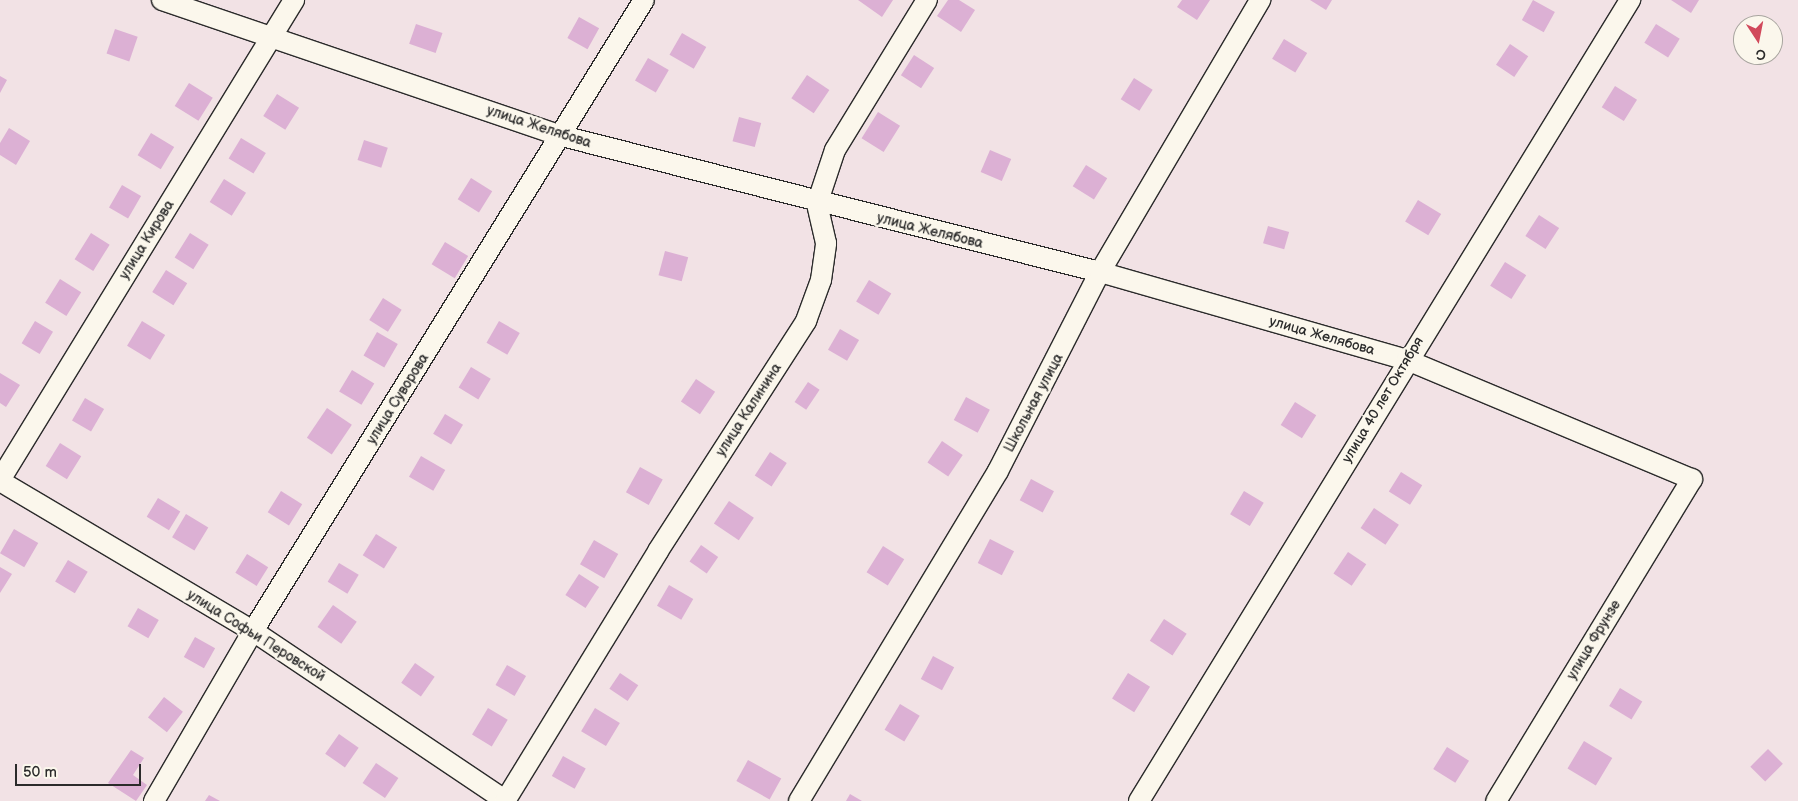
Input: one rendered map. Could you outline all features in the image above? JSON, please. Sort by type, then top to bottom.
[{"type":"street","name":"улица Желябова","points":[[162,0],[562,136],[817,204],[1100,272],[1407,360],[1692,478]]},
{"type":"street","name":"улица Кирова","points":[[0,481],[294,0]]},
{"type":"street","name":"улица Суворова","points":[[154,801],[253,631],[562,136],[644,0]]},
{"type":"street","points":[[817,204],[835,150],[927,0]]},
{"type":"street","name":"Школьная улица","points":[[799,801],[998,471],[1100,272],[1260,0]]},
{"type":"street","name":"улица 40 лет Октября","points":[[1139,801],[1407,360],[1630,0]]},
{"type":"street","name":"улица Калинина","points":[[506,801],[658,551],[806,321],[822,280],[826,243],[817,204]]},
{"type":"street","name":"улица Фрунзе","points":[[1496,801],[1692,478]]},
{"type":"street","name":"улица Софьи Перовской","points":[[0,481],[253,631],[506,801]]},
{"type":"building","points":[[858,0],[893,0],[882,17]]},
{"type":"building","points":[[948,0],[959,0],[975,10],[961,32],[937,16]]},
{"type":"building","points":[[1182,0],[1210,0],[1197,20],[1177,7]]},
{"type":"building","points":[[1310,0],[1332,0],[1326,10]]},
{"type":"building","points":[[1533,0],[1555,12],[1544,32],[1522,20]]},
{"type":"building","points":[[1671,0],[1699,0],[1691,13]]},
{"type":"building","points":[[579,17],[599,28],[587,49],[567,38]]},
{"type":"building","points":[[416,24],[442,33],[436,53],[409,44]]},
{"type":"building","points":[[1656,24],[1680,39],[1668,57],[1644,43]]},
{"type":"building","points":[[115,29],[138,37],[129,61],[107,54]]},
{"type":"building","points":[[682,33],[706,47],[694,69],[670,55]]},
{"type":"building","points":[[1284,39],[1307,53],[1295,73],[1272,59]]},
{"type":"building","points":[[1510,44],[1528,56],[1514,77],[1496,65]]},
{"type":"building","points":[[914,55],[934,68],[921,88],[901,75]]},
{"type":"building","points":[[648,58],[669,70],[656,93],[635,81]]},
{"type":"building","points":[[807,75],[829,90],[814,113],[791,98]]},
{"type":"building","points":[[0,76],[7,80],[0,93]]},
{"type":"building","points":[[1134,78],[1153,90],[1139,111],[1121,99]]},
{"type":"building","points":[[189,83],[213,98],[198,121],[175,106]]},
{"type":"building","points":[[1615,86],[1637,100],[1624,121],[1602,107]]},
{"type":"building","points":[[277,94],[299,108],[285,130],[263,116]]},
{"type":"building","points":[[878,112],[900,126],[884,152],[862,138]]},
{"type":"building","points":[[739,117],[761,123],[755,147],[733,141]]},
{"type":"building","points":[[9,128],[30,141],[16,165],[0,155],[0,143]]},
{"type":"building","points":[[151,133],[174,147],[161,169],[138,155]]},
{"type":"building","points":[[241,138],[266,153],[253,174],[229,159]]},
{"type":"building","points":[[364,140],[388,148],[381,168],[358,160]]},
{"type":"building","points":[[990,150],[1011,159],[1002,181],[981,172]]},
{"type":"building","points":[[1086,165],[1107,178],[1094,199],[1073,186]]},
{"type":"building","points":[[471,178],[492,191],[479,212],[458,199]]},
{"type":"building","points":[[224,179],[246,193],[232,216],[210,202]]},
{"type":"building","points":[[122,185],[141,196],[128,219],[109,208]]},
{"type":"building","points":[[1418,200],[1441,214],[1428,235],[1405,221]]},
{"type":"building","points":[[1539,215],[1559,228],[1546,249],[1525,236]]},
{"type":"building","points":[[1268,226],[1289,232],[1284,249],[1263,243]]},
{"type":"building","points":[[91,233],[110,245],[93,271],[75,259]]},
{"type":"building","points":[[190,233],[209,245],[193,269],[175,258]]},
{"type":"building","points":[[445,242],[468,256],[455,278],[432,264]]},
{"type":"building","points":[[665,251],[688,257],[682,281],[659,275]]},
{"type":"building","points":[[1505,262],[1526,275],[1511,299],[1490,286]]},
{"type":"building","points":[[166,270],[187,283],[173,305],[152,292]]},
{"type":"building","points":[[60,279],[81,292],[66,316],[45,303]]},
{"type":"building","points":[[869,280],[891,293],[878,315],[856,301]]},
{"type":"building","points":[[383,298],[402,310],[388,332],[369,320]]},
{"type":"building","points":[[35,321],[53,332],[40,354],[22,343]]},
{"type":"building","points":[[142,321],[165,335],[150,360],[127,346]]},
{"type":"building","points":[[499,321],[520,333],[507,355],[486,343]]},
{"type":"building","points":[[840,329],[859,340],[847,361],[828,350]]},
{"type":"building","points":[[377,332],[398,344],[384,367],[364,355]]},
{"type":"building","points":[[471,367],[491,379],[478,399],[459,388]]},
{"type":"building","points":[[352,370],[374,383],[361,405],[339,391]]},
{"type":"building","points":[[0,373],[20,385],[6,407],[0,403]]},
{"type":"building","points":[[696,379],[715,392],[700,414],[681,401]]},
{"type":"building","points":[[808,382],[820,390],[806,410],[795,402]]},
{"type":"building","points":[[966,397],[990,410],[978,433],[954,420]]},
{"type":"building","points":[[85,398],[104,409],[91,432],[72,421]]},
{"type":"building","points":[[1295,402],[1316,415],[1302,438],[1281,425]]},
{"type":"building","points":[[327,408],[352,425],[332,455],[307,438]]},
{"type":"building","points":[[445,414],[463,425],[451,445],[433,434]]},
{"type":"building","points":[[942,441],[963,455],[948,477],[927,463]]},
{"type":"building","points":[[60,443],[81,456],[67,479],[46,466]]},
{"type":"building","points":[[770,452],[787,463],[772,486],[755,475]]},
{"type":"building","points":[[421,456],[445,470],[433,491],[409,477]]},
{"type":"building","points":[[640,467],[663,480],[649,505],[626,492]]},
{"type":"building","points":[[1401,472],[1422,485],[1410,505],[1389,492]]},
{"type":"building","points":[[1031,479],[1054,491],[1043,512],[1020,500]]},
{"type":"building","points":[[281,491],[302,504],[289,525],[268,512]]},
{"type":"building","points":[[1244,491],[1264,503],[1250,526],[1230,514]]},
{"type":"building","points":[[158,498],[180,511],[169,530],[147,517]]},
{"type":"building","points":[[729,501],[754,518],[739,540],[714,523]]},
{"type":"building","points":[[1374,508],[1399,525],[1385,545],[1361,528]]},
{"type":"building","points":[[186,514],[208,527],[194,551],[172,537]]},
{"type":"building","points":[[14,529],[38,543],[24,567],[0,553]]},
{"type":"building","points":[[376,534],[397,547],[384,568],[363,555]]},
{"type":"building","points":[[990,539],[1014,551],[1002,575],[978,563]]},
{"type":"building","points":[[594,540],[618,554],[604,578],[580,564]]},
{"type":"building","points":[[701,545],[718,557],[707,573],[690,561]]},
{"type":"building","points":[[883,546],[904,559],[888,586],[867,572]]},
{"type":"building","points":[[1348,552],[1366,564],[1352,586],[1333,574]]},
{"type":"building","points":[[247,554],[268,567],[257,586],[235,573]]},
{"type":"building","points":[[68,560],[88,572],[75,593],[55,581]]},
{"type":"building","points":[[339,563],[359,575],[347,594],[328,582]]},
{"type":"building","points":[[0,567],[12,574],[0,593]]},
{"type":"building","points":[[579,574],[599,587],[586,608],[565,595]]},
{"type":"building","points":[[669,585],[693,599],[681,620],[657,606]]},
{"type":"building","points":[[333,605],[357,622],[341,644],[318,627]]},
{"type":"building","points":[[138,608],[159,620],[148,638],[128,626]]},
{"type":"building","points":[[1164,619],[1187,634],[1172,656],[1150,641]]},
{"type":"building","points":[[195,637],[215,648],[204,668],[184,657]]},
{"type":"building","points":[[933,656],[954,667],[942,690],[921,679]]},
{"type":"building","points":[[415,663],[435,677],[421,696],[401,683]]},
{"type":"building","points":[[507,665],[526,676],[515,696],[496,685]]},
{"type":"building","points":[[620,673],[638,685],[628,701],[609,689]]},
{"type":"building","points":[[1128,673],[1150,687],[1134,712],[1112,698]]},
{"type":"building","points":[[1620,688],[1642,701],[1631,719],[1609,706]]},
{"type":"building","points":[[164,697],[183,712],[167,732],[148,717]]},
{"type":"building","points":[[900,704],[920,716],[904,742],[885,730]]},
{"type":"building","points":[[488,708],[508,720],[492,746],[472,735]]},
{"type":"building","points":[[595,708],[620,723],[606,746],[581,731]]},
{"type":"building","points":[[339,734],[359,748],[345,767],[325,754]]},
{"type":"building","points":[[1584,741],[1612,758],[1596,785],[1568,768]]},
{"type":"building","points":[[1447,747],[1469,761],[1455,783],[1433,769]]},
{"type":"building","points":[[1768,749],[1783,764],[1765,782],[1750,767]]},
{"type":"building","points":[[131,750],[144,758],[133,775],[147,785],[136,801],[108,783]]},
{"type":"building","points":[[563,756],[586,769],[575,789],[552,776]]},
{"type":"building","points":[[748,760],[781,778],[770,799],[736,781]]},
{"type":"building","points":[[376,763],[398,778],[385,798],[363,783]]},
{"type":"building","points":[[850,794],[862,801],[846,801]]},
{"type":"building","points":[[209,795],[220,801],[205,801]]}]
